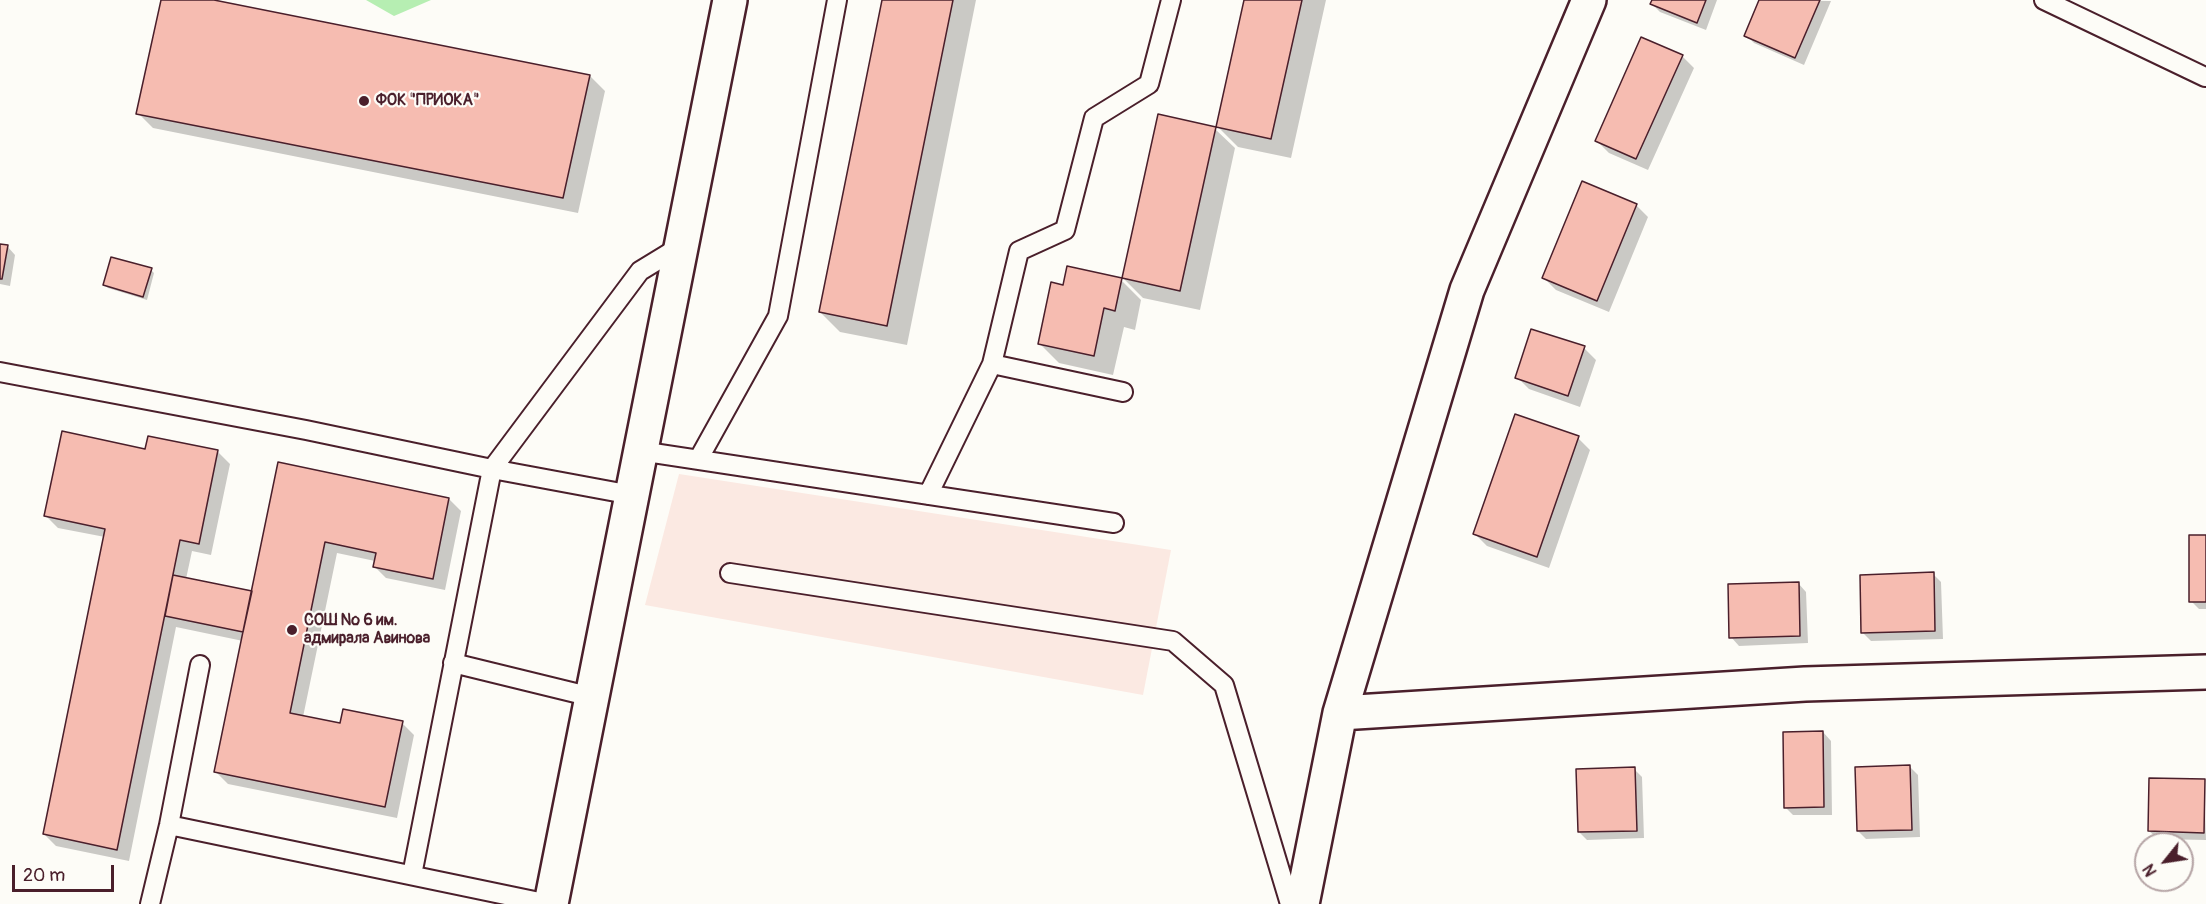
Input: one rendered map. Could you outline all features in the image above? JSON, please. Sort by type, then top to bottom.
[{"type":"street","points":[[550,904],[730,0]]},
{"type":"street","points":[[1302,904],[1340,713],[1467,290],[1589,0]]},
{"type":"street","points":[[1340,713],[1805,684],[2206,672]]},
{"type":"lane","points":[[698,460],[778,316],[837,0]]},
{"type":"lane","points":[[928,495],[992,364],[1019,251],[1065,230],[1094,118],[1149,84],[1171,0]]},
{"type":"lane","points":[[2044,0],[2205,77]]},
{"type":"lane","points":[[412,875],[492,469],[640,271],[681,246]]},
{"type":"lane","points":[[992,364],[1123,392]]},
{"type":"lane","points":[[0,372],[632,495]]},
{"type":"lane","points":[[640,451],[1114,523]]},
{"type":"lane","points":[[730,573],[1173,641],[1224,684],[1290,904]]},
{"type":"lane","points":[[453,663],[592,697]]},
{"type":"lane","points":[[150,904],[200,665]]},
{"type":"lane","points":[[168,825],[550,904]]},
{"type":"shaded area","points":[[679,474],[1171,550],[1143,695],[645,605]]},
{"type":"green space","points":[[366,0],[431,0],[394,16]]},
{"type":"building","points":[[161,0],[214,0],[590,75],[563,198],[136,114]]},
{"type":"building","points":[[882,0],[953,0],[887,326],[819,312]]},
{"type":"building","points":[[1244,0],[1302,0],[1271,139],[1216,127]]},
{"type":"building","points":[[1652,0],[1706,0],[1697,23],[1650,4]]},
{"type":"building","points":[[1759,0],[1820,0],[1795,58],[1744,36]]},
{"type":"building","points":[[1641,37],[1683,55],[1636,159],[1595,141]]},
{"type":"building","points":[[1158,114],[1216,127],[1180,291],[1122,278]]},
{"type":"building","points":[[1582,181],[1637,204],[1597,301],[1542,278]]},
{"type":"building","points":[[0,244],[8,245],[2,279],[0,279]]},
{"type":"building","points":[[111,257],[152,268],[143,297],[103,285]]},
{"type":"building","points":[[1067,266],[1122,278],[1115,311],[1104,308],[1094,356],[1038,344],[1051,282],[1063,285]]},
{"type":"building","points":[[1531,329],[1585,346],[1568,396],[1515,378]]},
{"type":"building","points":[[1515,414],[1579,436],[1537,557],[1473,534]]},
{"type":"building","points":[[62,431],[145,449],[148,436],[218,450],[199,544],[180,540],[117,850],[43,834],[105,529],[44,516]]},
{"type":"building","points":[[278,462],[449,498],[433,579],[373,567],[376,553],[325,542],[290,713],[340,723],[343,709],[403,721],[385,807],[214,772]]},
{"type":"building","points":[[2189,535],[2206,535],[2206,602],[2189,602]]},
{"type":"building","points":[[1934,572],[1935,631],[1861,633],[1860,575]]},
{"type":"building","points":[[173,575],[252,591],[243,632],[165,616]]},
{"type":"building","points":[[1799,582],[1800,636],[1729,638],[1728,584]]},
{"type":"building","points":[[1823,731],[1824,807],[1784,808],[1783,732]]},
{"type":"building","points":[[1910,765],[1912,830],[1857,831],[1855,767]]},
{"type":"building","points":[[1635,767],[1637,831],[1578,832],[1576,769]]},
{"type":"building","points":[[2149,778],[2205,779],[2204,833],[2148,831]]},
{"type":"place","name":"ФОК \"ПРИОКА\"","points":[[364,101]]},
{"type":"place","name":"СОШ № 6 им. адмирала Авинова","points":[[292,630]]}]
